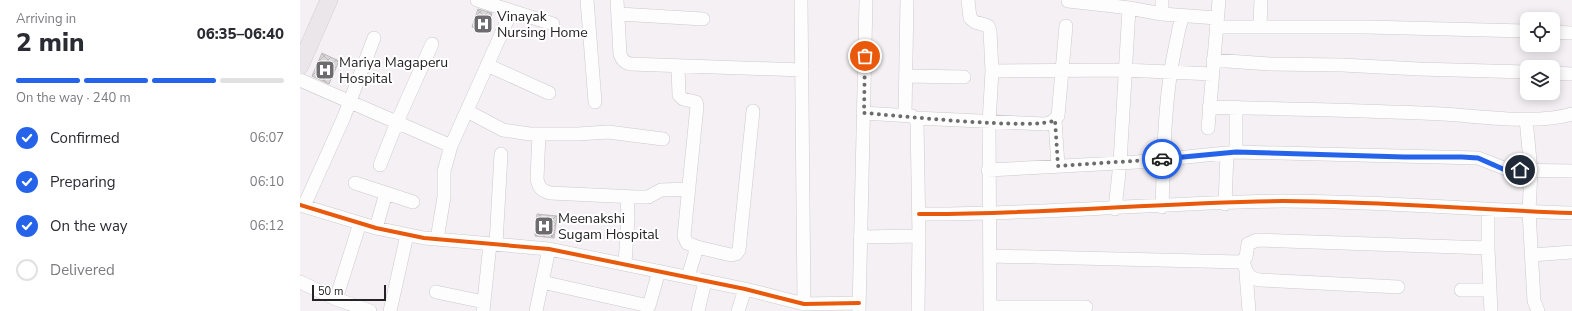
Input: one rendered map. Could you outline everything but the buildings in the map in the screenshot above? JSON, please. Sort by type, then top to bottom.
[{"type":"main road","points":[[300,66],[329,0]]},
{"type":"street","points":[[476,0],[553,24]]},
{"type":"street","points":[[587,0],[595,102]]},
{"type":"street","points":[[617,0],[619,14],[620,54],[622,59],[630,64],[802,70]]},
{"type":"street","points":[[801,0],[804,304]]},
{"type":"street","points":[[374,38],[349,101],[302,206],[376,228],[407,235],[549,249],[625,264],[745,289],[784,305],[804,304],[859,307],[866,0]]},
{"type":"street","points":[[907,0],[906,76],[910,116],[917,124],[919,214],[918,311]]},
{"type":"street","points":[[968,0],[970,18],[990,28],[992,71],[988,170],[990,309],[1086,307]]},
{"type":"street","points":[[1162,0],[1162,14]]},
{"type":"street","points":[[1208,128],[1219,0]]},
{"type":"street","points":[[1260,26],[1261,0]]},
{"type":"street","points":[[1068,1],[1105,3],[1217,23],[1260,26],[1402,27],[1520,31]]},
{"type":"street","points":[[1115,208],[1120,163],[1129,8]]},
{"type":"street","points":[[437,239],[444,197],[444,171],[451,146],[511,12]]},
{"type":"street","points":[[619,14],[703,19]]},
{"type":"street","points":[[1162,207],[1165,121],[1170,72],[1177,29],[1183,16]]},
{"type":"street","points":[[1058,166],[1055,120],[1058,116],[1064,70],[1066,26]]},
{"type":"street","points":[[1560,32],[1572,33]]},
{"type":"street","points":[[380,165],[397,122],[432,44]]},
{"type":"street","points":[[1213,60],[1270,64],[1342,65],[1520,72]]},
{"type":"street","points":[[487,65],[549,93]]},
{"type":"street","points":[[678,66],[679,95],[683,100],[696,102],[698,106],[685,240],[697,247],[731,255],[736,254],[739,250],[753,110]]},
{"type":"street","points":[[992,71],[1125,70],[1212,74]]},
{"type":"street","points":[[1560,73],[1572,74]]},
{"type":"street","points":[[906,76],[964,77]]},
{"type":"street","points":[[300,80],[451,146]]},
{"type":"street","points":[[1209,107],[1358,110],[1526,119],[1559,117],[1572,114]]},
{"type":"street","points":[[1225,204],[1232,153],[1236,107]]},
{"type":"street","points":[[467,111],[503,130],[539,134],[608,132],[663,139]]},
{"type":"street","points":[[864,113],[989,122],[1045,124],[1055,120]]},
{"type":"street","points":[[1526,119],[1531,171],[1529,212],[1534,301],[1538,311]]},
{"type":"street","points":[[539,134],[537,179],[540,189],[550,193],[627,197],[648,196],[661,190],[689,189]]},
{"type":"street","points":[[988,170],[1120,163],[1232,153],[1478,158],[1503,169],[1572,171]]},
{"type":"street","points":[[436,292],[484,306],[493,244],[501,154]]},
{"type":"street","points":[[354,183],[413,202]]},
{"type":"street","points":[[376,228],[386,193]]},
{"type":"street","points":[[625,264],[628,217],[627,197]]},
{"type":"street","points":[[919,214],[988,215],[1115,208],[1282,202],[1384,202],[1488,210],[1572,213]]},
{"type":"street","points":[[1488,210],[1491,311]]},
{"type":"street","points":[[343,305],[360,223]]},
{"type":"street","points":[[390,311],[407,235]]},
{"type":"street","points":[[860,237],[919,236]]},
{"type":"street","points":[[1249,311],[1245,267],[1248,244],[1250,241],[1257,240],[1488,248]]},
{"type":"street","points":[[688,277],[697,247]]},
{"type":"street","points":[[536,311],[549,249]]},
{"type":"street","points":[[1532,255],[1572,252]]},
{"type":"street","points":[[990,256],[1245,267]]},
{"type":"street","points":[[1245,267],[1250,277],[1260,280],[1398,287]]},
{"type":"street","points":[[542,282],[649,306],[659,271]]},
{"type":"street","points":[[698,311],[705,281]]},
{"type":"street","points":[[300,282],[343,305],[370,311]]},
{"type":"street","points":[[738,311],[745,289]]},
{"type":"street","points":[[1461,290],[1490,290]]},
{"type":"cycle path","points":[[919,214],[1010,213],[1283,201],[1356,202],[1572,213]]},
{"type":"cycle path","points":[[300,205],[376,228],[424,238],[549,249],[745,289],[804,304],[859,303]]},
{"type":"way so far","points":[[865,56],[864,113],[905,115],[915,118],[989,122],[1045,124],[1051,123],[1055,120],[1058,166],[1137,162],[1162,159]]},
{"type":"place","name":"Vinayak Nursing Home","points":[[483,24]]},
{"type":"place","name":"Mariya Magaperu Hospital","points":[[325,70]]},
{"type":"place","name":"Meenakshi Sugam Hospital","points":[[544,226]]},
{"type":"route","points":[[1162,159],[1236,152],[1404,157],[1462,157],[1487,160],[1503,169],[1520,170]]}]
